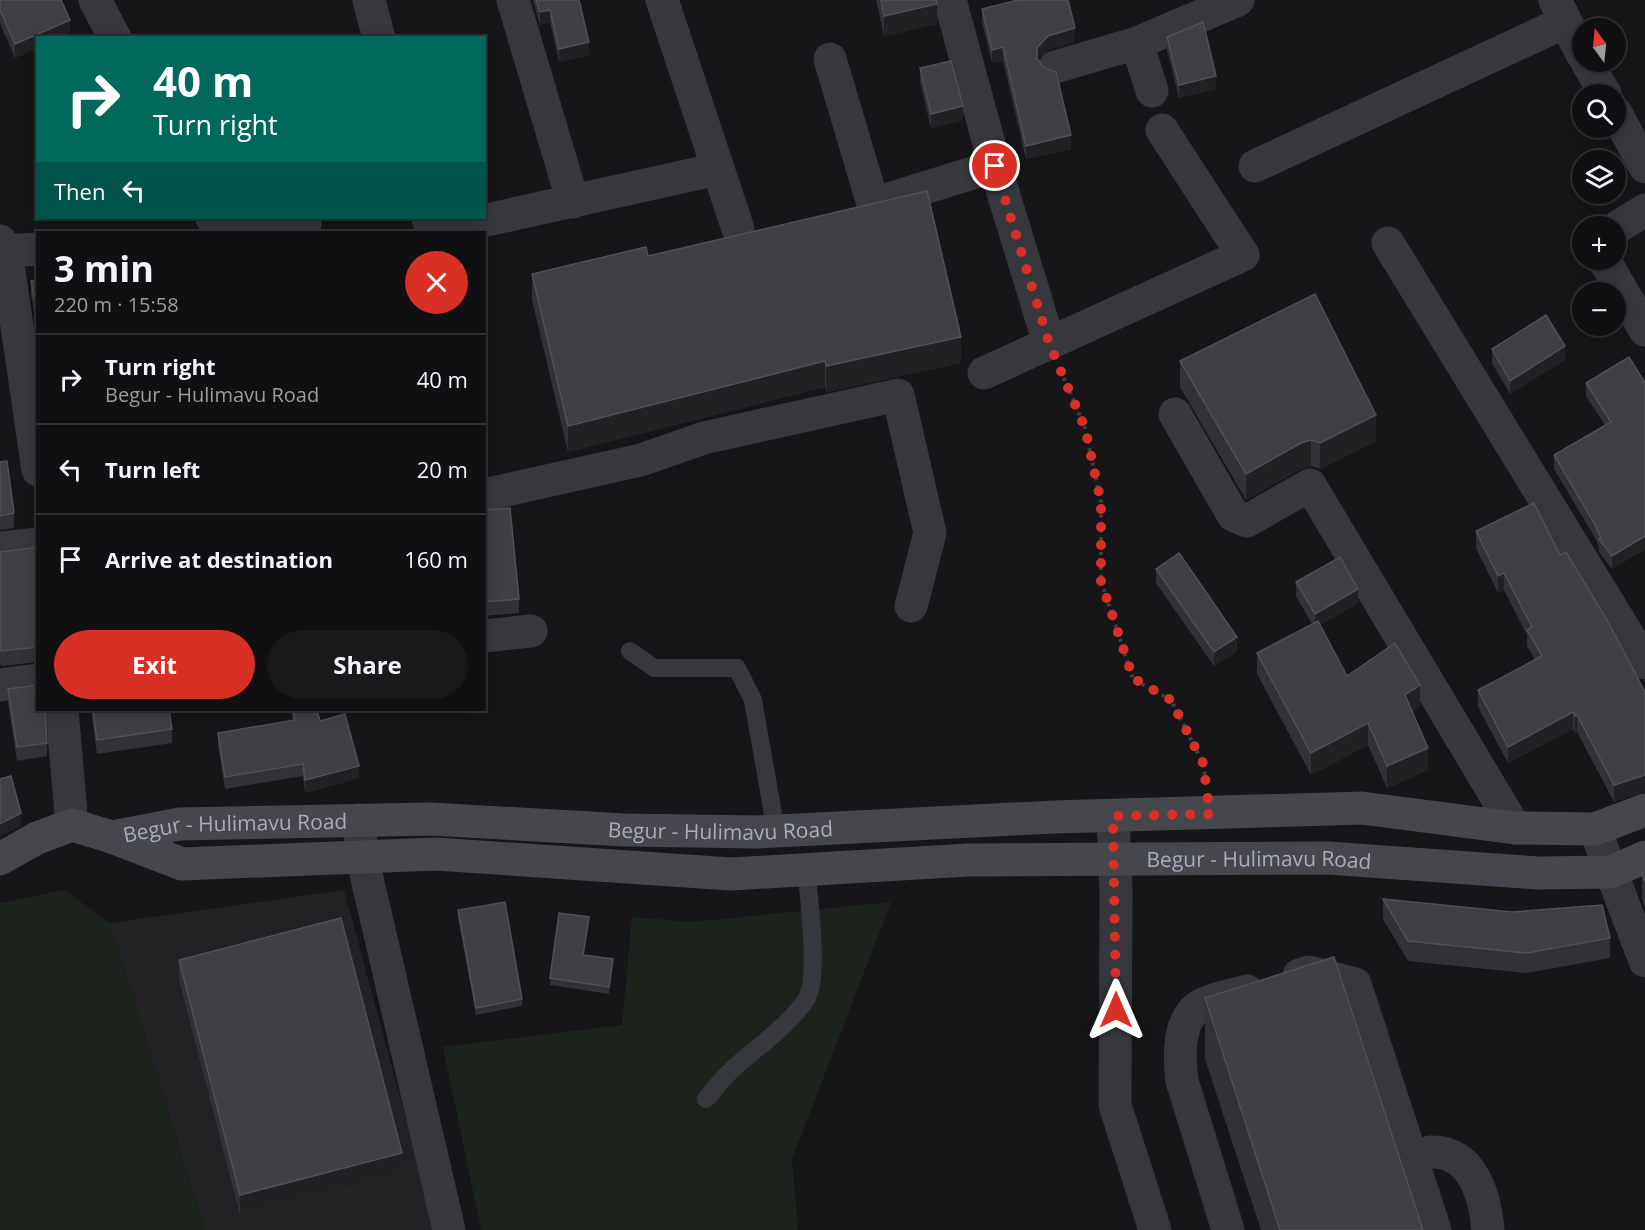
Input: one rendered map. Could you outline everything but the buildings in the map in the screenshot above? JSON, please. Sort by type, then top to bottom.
[{"type":"main road","name":"Begur - Hulimavu Road","points":[[112,837],[180,824],[430,819],[625,830],[776,831],[1362,808],[1515,828],[1595,829],[1645,810]]},
{"type":"main road","points":[[0,859],[37,838],[72,825],[112,837]]},
{"type":"main road","name":"Begur - Hulimavu Road","points":[[112,837],[182,864],[436,854],[731,874],[968,860],[1115,858],[1328,858],[1538,873],[1611,872],[1645,857]]},
{"type":"street","points":[[95,0],[114,36]]},
{"type":"street","points":[[369,0],[379,36]]},
{"type":"street","points":[[513,0],[573,202]]},
{"type":"street","points":[[662,0],[738,229]]},
{"type":"street","points":[[950,0],[995,166],[1049,343]]},
{"type":"street","points":[[1054,67],[1137,43],[1238,0]]},
{"type":"street","points":[[1256,166],[1560,11],[1572,34]]},
{"type":"street","points":[[1137,43],[1152,92]]},
{"type":"street","points":[[830,59],[873,204],[995,166]]},
{"type":"street","points":[[984,373],[1243,255],[1162,129]]},
{"type":"street","points":[[1626,132],[1645,167]]},
{"type":"street","points":[[437,231],[718,169]]},
{"type":"street","points":[[1626,222],[1645,210]]},
{"type":"street","points":[[245,231],[305,223]]},
{"type":"street","points":[[1388,243],[1645,663]]},
{"type":"street","points":[[36,249],[3,246],[22,401],[36,461]]},
{"type":"street","points":[[1610,270],[1645,330]]},
{"type":"street","points":[[486,495],[641,460],[704,438],[898,395],[930,533],[911,606]]},
{"type":"street","points":[[1175,414],[1233,515],[1247,521],[1310,485],[1515,828]]},
{"type":"street","points":[[0,548],[36,544]]},
{"type":"street","points":[[486,636],[531,631]]},
{"type":"street","points":[[0,685],[36,680]]},
{"type":"street","points":[[62,711],[72,825]]},
{"type":"street","points":[[1113,816],[1115,1105],[1155,1230]]},
{"type":"street","points":[[358,820],[362,857],[449,1230]]},
{"type":"street","points":[[1595,829],[1645,962]]},
{"type":"street","points":[[1228,1230],[1182,1081],[1180,1055],[1185,1025],[1202,1004],[1310,972],[1355,984],[1435,1230]]},
{"type":"street","points":[[1430,1152],[1456,1156],[1471,1170],[1488,1230]]},
{"type":"lane","points":[[630,651],[654,668],[737,668],[753,700],[776,831]]},
{"type":"lane","points":[[706,1099],[732,1070],[777,1031],[808,996],[812,960],[812,920],[806,869]]},
{"type":"path","points":[[1049,343],[1085,428],[1101,502],[1101,581],[1133,678],[1171,700],[1203,763],[1210,814]]},
{"type":"shaded area","points":[[64,890],[110,923],[205,1230],[0,1230],[0,903]]},
{"type":"shaded area","points":[[344,890],[436,1230],[205,1230],[110,923]]},
{"type":"shaded area","points":[[891,902],[792,1159],[798,1230],[481,1230],[443,1047],[622,1025],[632,917],[692,922]]},
{"type":"route","points":[[995,166],[1049,343],[1085,428],[1101,502],[1101,581],[1133,678],[1171,700],[1203,763],[1210,814],[1113,816],[1116,891],[1116,1010]]}]
